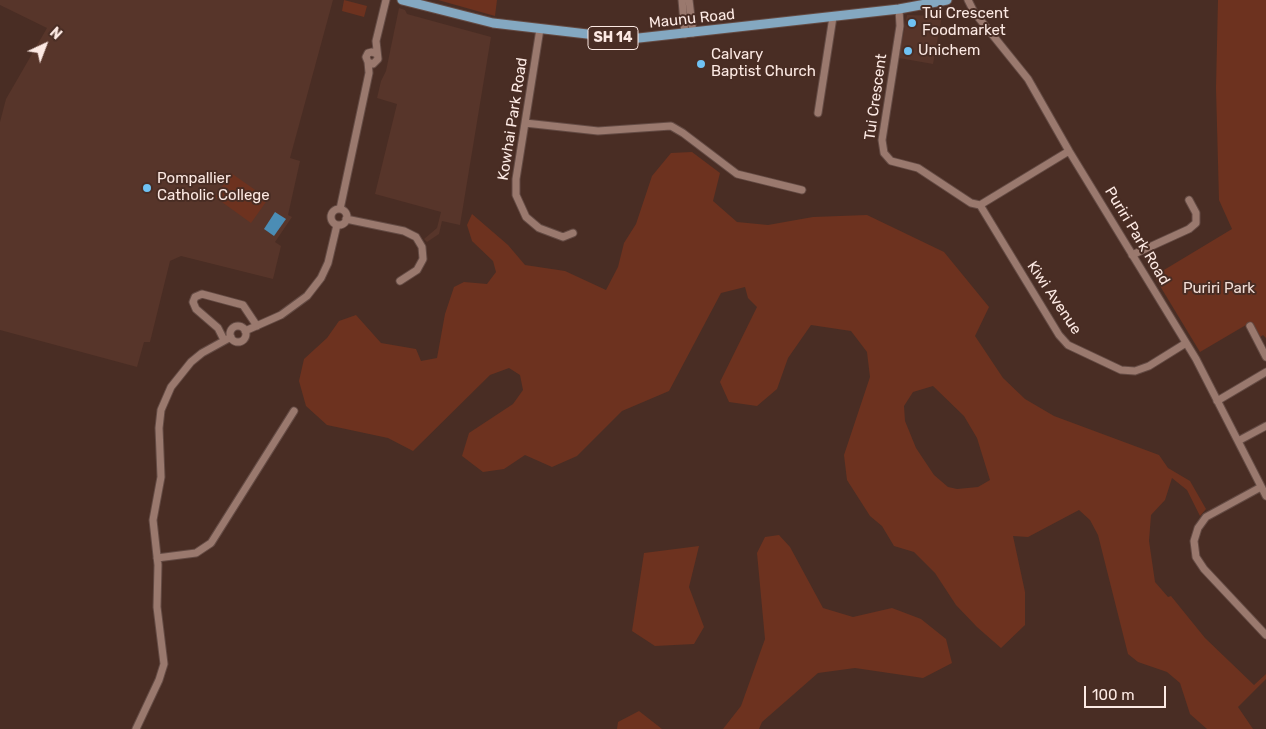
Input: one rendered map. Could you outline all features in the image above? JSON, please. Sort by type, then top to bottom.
[{"type":"main road","name":"Maunu Road","points":[[402,0],[492,23],[630,39],[689,34],[899,9],[947,0]]},
{"type":"street","points":[[371,63],[378,60],[374,53],[386,0]]},
{"type":"street","points":[[682,0],[689,34]]},
{"type":"street","points":[[689,0],[689,34]]},
{"type":"street","name":"Puriri Park Road","points":[[968,0],[974,12],[1024,72],[1069,151],[1186,343],[1266,496]]},
{"type":"street","name":"Tui Crescent","points":[[899,9],[900,26],[882,140],[884,153],[891,161],[918,168],[971,203],[980,205]]},
{"type":"street","points":[[818,113],[833,17]]},
{"type":"street","name":"Kowhai Park Road","points":[[540,29],[515,187],[518,203],[526,217],[539,228],[563,237],[573,233]]},
{"type":"street","points":[[371,63],[366,57],[374,53]]},
{"type":"street","points":[[337,225],[331,220],[331,214],[340,209],[371,63]]},
{"type":"street","points":[[525,123],[598,131],[671,126],[745,178],[802,190]]},
{"type":"street","points":[[980,205],[1069,151]]},
{"type":"street","points":[[1132,255],[1188,229],[1196,223],[1196,213],[1189,200]]},
{"type":"street","name":"Kiwi Avenue","points":[[980,205],[1059,335],[1068,345],[1121,370],[1135,372],[1149,366],[1186,343]]},
{"type":"street","points":[[337,225],[344,223],[346,219],[346,214],[340,209]]},
{"type":"street","points":[[346,219],[404,231],[416,237],[422,248],[422,259],[417,270],[400,280]]},
{"type":"street","points":[[136,729],[159,680],[164,664],[157,607],[157,558],[153,520],[160,485],[159,428],[164,402],[178,375],[191,362],[228,338],[236,327],[240,327],[245,331],[295,307],[316,284],[328,263],[337,225]]},
{"type":"street","points":[[228,338],[196,309],[193,302],[195,297],[202,294],[243,305],[257,326]]},
{"type":"street","points":[[1250,326],[1266,356]]},
{"type":"street","points":[[1217,400],[1266,372]]},
{"type":"street","points":[[157,558],[196,553],[211,543],[294,411]]},
{"type":"street","points":[[1238,441],[1266,426]]},
{"type":"street","points":[[1261,487],[1206,517],[1198,528],[1194,541],[1196,556],[1204,570],[1266,635]]},
{"type":"street","points":[[130,729],[145,710]]},
{"type":"shaded area","name":"Pompallier Catholic College","points":[[0,0],[333,0],[290,158],[300,161],[288,215],[292,217],[275,242],[281,246],[273,279],[181,256],[170,261],[150,342],[144,342],[137,367],[0,330],[0,122],[6,99],[47,28],[0,5]]},
{"type":"shaded area","points":[[399,8],[405,10],[407,14],[491,37],[460,225],[442,221],[439,234],[427,242],[424,239],[437,228],[441,212],[375,194],[397,104],[377,98],[381,81],[386,71]]},
{"type":"shaded area","points":[[907,15],[942,16],[933,64],[899,58]]},
{"type":"green space","points":[[344,0],[367,6],[364,17],[342,11]]},
{"type":"green space","points":[[438,0],[497,0],[495,16]]},
{"type":"green space","name":"Puriri Park","points":[[1218,0],[1266,0],[1266,338],[1263,335],[1260,337],[1251,322],[1200,352],[1154,276],[1232,229],[1219,200],[1216,88]]},
{"type":"green space","points":[[692,152],[720,173],[713,201],[737,222],[768,225],[813,217],[867,215],[944,252],[989,307],[975,336],[1003,378],[1025,399],[1054,416],[1159,455],[1168,468],[1190,481],[1206,509],[1200,516],[1187,490],[1172,478],[1165,500],[1151,515],[1149,541],[1155,582],[1168,597],[1171,596],[1205,638],[1254,685],[1266,674],[1266,679],[1238,707],[1253,729],[1207,729],[1190,714],[1180,683],[1167,672],[1138,662],[1128,654],[1098,535],[1090,520],[1079,510],[1028,537],[1013,536],[1025,592],[1025,625],[1001,648],[956,605],[935,573],[914,552],[894,546],[882,526],[870,516],[847,480],[844,455],[870,377],[867,352],[851,331],[811,325],[788,358],[777,389],[757,406],[729,402],[720,382],[757,307],[748,298],[745,287],[721,293],[669,391],[622,411],[577,456],[552,467],[525,455],[504,469],[483,472],[462,456],[469,433],[513,404],[523,390],[520,375],[509,368],[490,375],[413,451],[388,438],[327,425],[306,406],[299,381],[304,359],[327,338],[339,321],[356,315],[381,343],[416,349],[421,361],[437,358],[445,314],[454,287],[464,282],[487,284],[496,272],[493,261],[472,241],[467,225],[472,214],[508,245],[525,265],[565,271],[606,290],[618,267],[624,243],[636,224],[652,176],[671,153]],"holes":[[[933,386],[964,416],[977,438],[990,480],[978,487],[957,489],[948,487],[934,475],[916,448],[905,421],[904,406],[913,392]]]},
{"type":"green space","points":[[231,173],[268,199],[251,223],[215,197]]},
{"type":"green space","points":[[779,535],[790,547],[823,608],[853,617],[892,608],[921,619],[946,639],[952,663],[923,678],[855,668],[818,673],[762,722],[759,729],[723,729],[741,706],[765,639],[757,553],[765,537]]},
{"type":"green space","points":[[699,546],[689,587],[704,627],[694,644],[655,646],[632,631],[644,553]]},
{"type":"green space","points":[[639,711],[662,729],[617,729],[618,722]]},
{"type":"water","points":[[275,212],[286,219],[274,236],[264,229]]},
{"type":"place","name":"Tui Crescent Foodmarket","points":[[912,23]]},
{"type":"place","name":"Unichem","points":[[908,51]]},
{"type":"place","name":"Calvary Baptist Church","points":[[701,64]]},
{"type":"place","name":"Pompallier Catholic College","points":[[147,188]]}]
